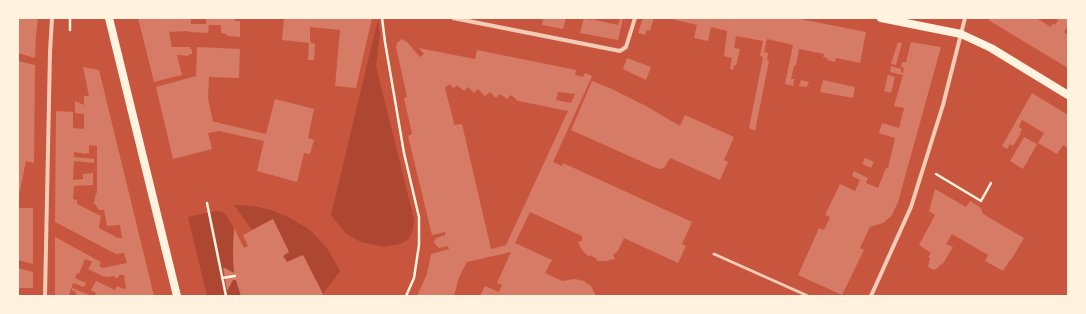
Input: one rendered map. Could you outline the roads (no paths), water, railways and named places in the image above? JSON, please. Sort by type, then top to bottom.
[{"type":"main road","points":[[109,18],[176,296]]},
{"type":"main road","points":[[881,18],[961,34],[991,48],[1068,95]]},
{"type":"street","points":[[45,296],[52,18]]},
{"type":"street","points":[[453,18],[620,51],[626,47],[635,18]]},
{"type":"street","points":[[871,296],[911,208],[937,124],[965,18]]},
{"type":"lane","points":[[714,254],[808,296]]}]
